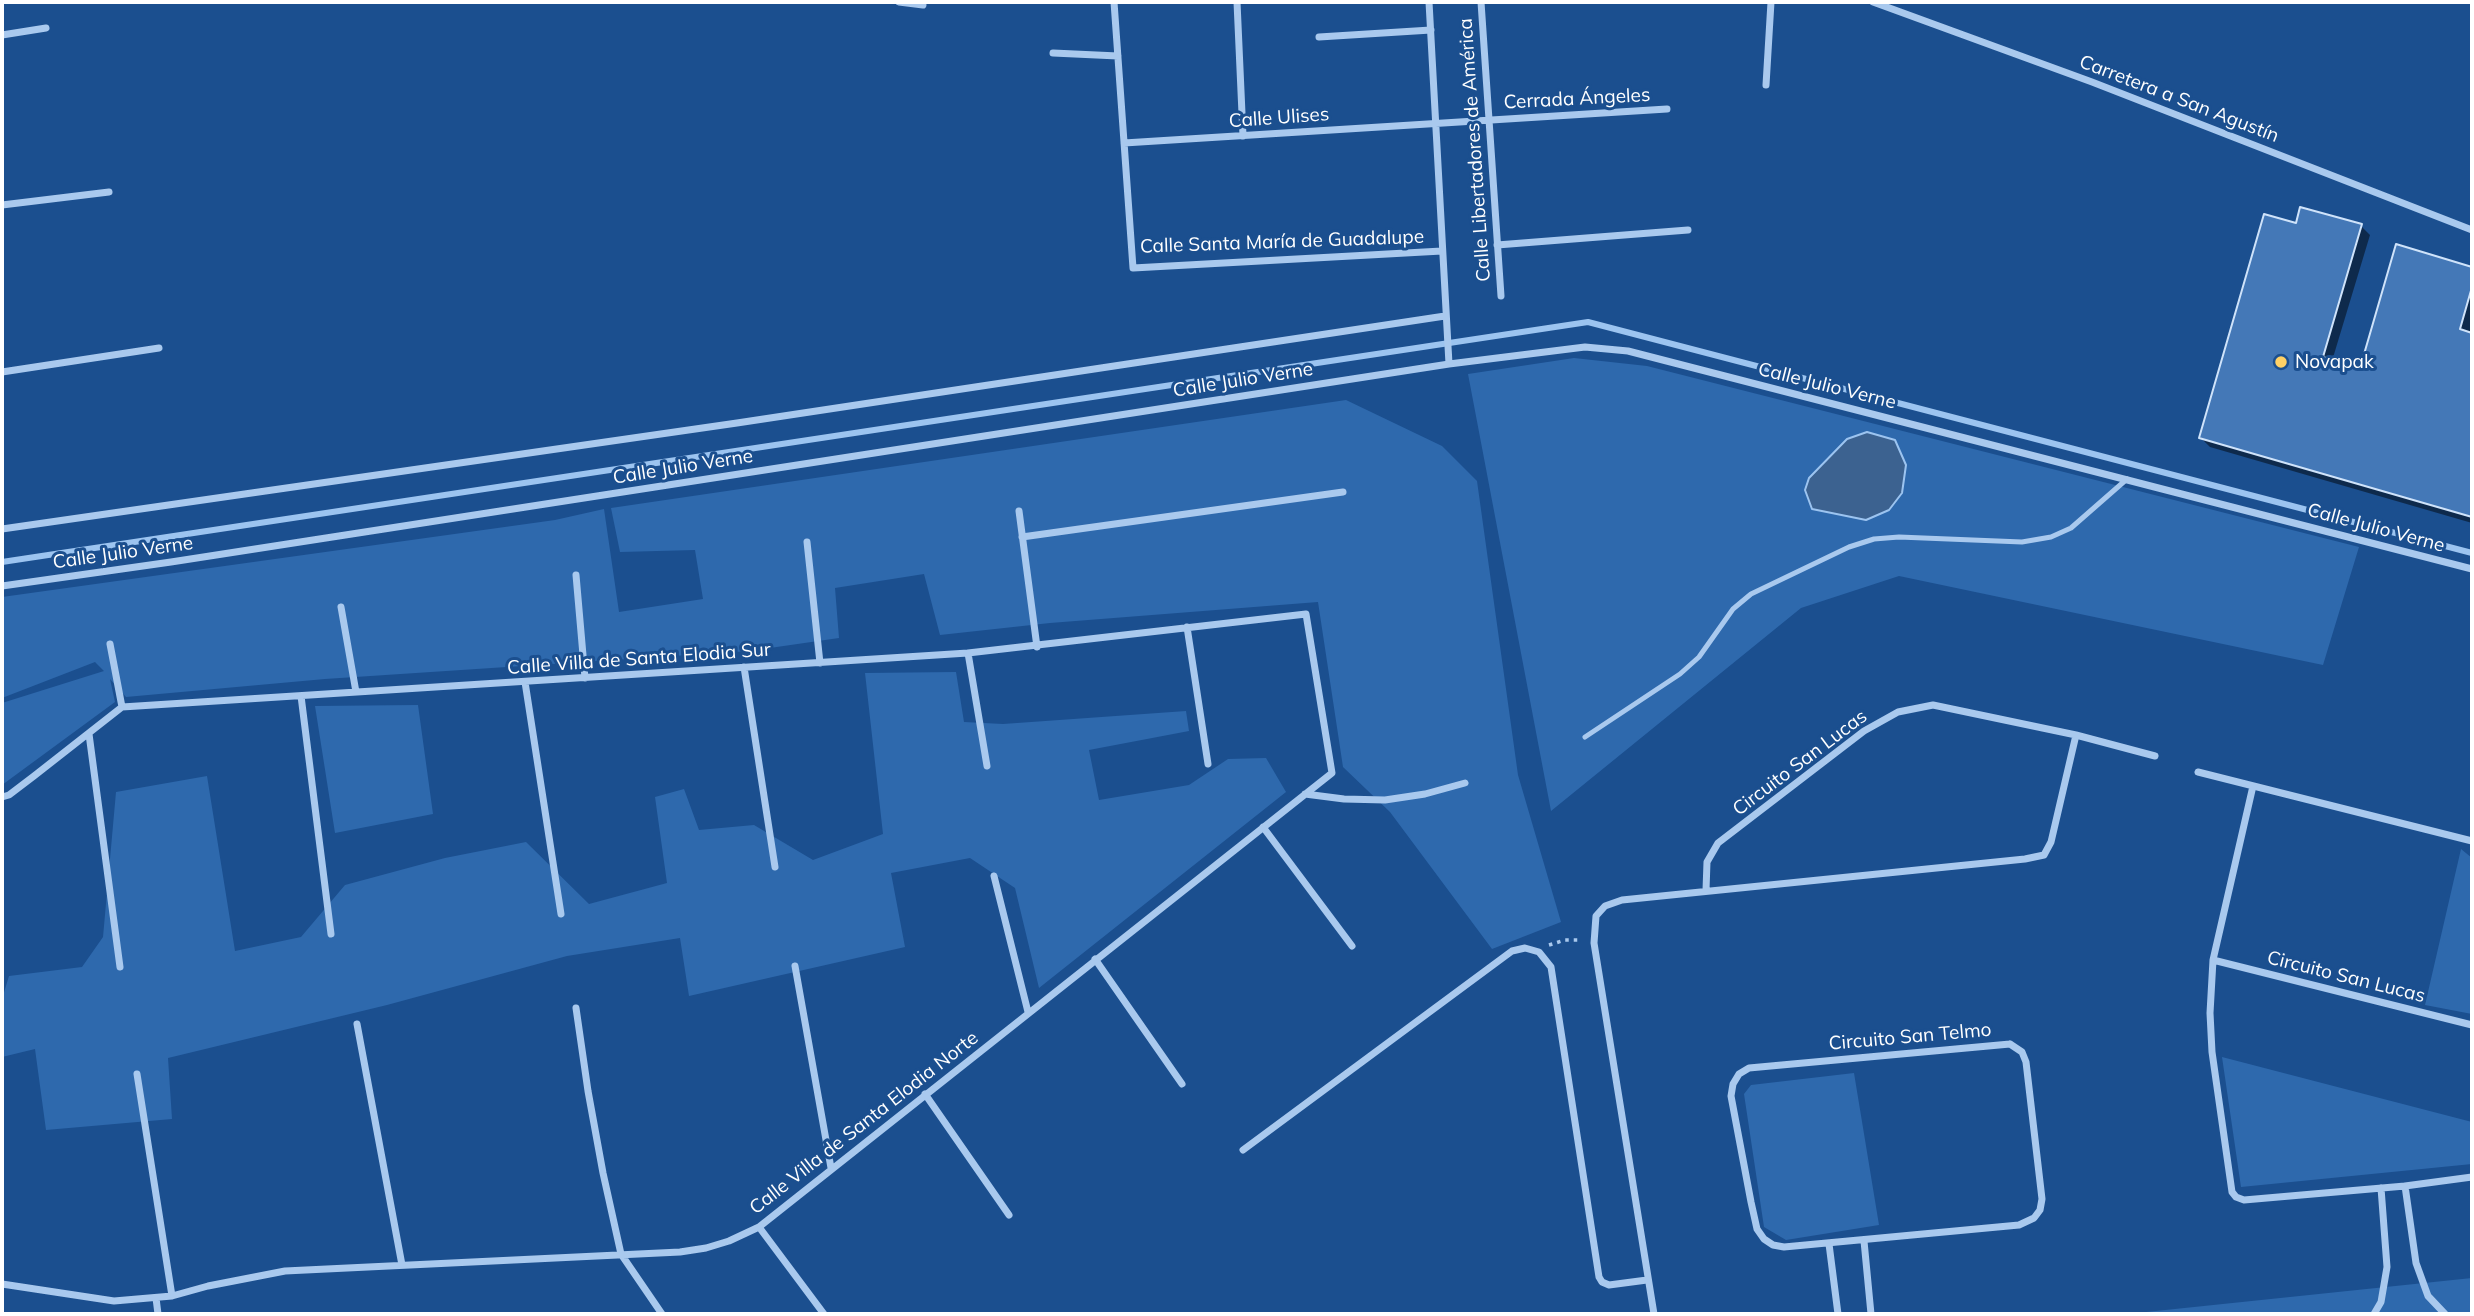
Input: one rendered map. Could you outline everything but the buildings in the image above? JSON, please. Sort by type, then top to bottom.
[{"type":"street","points":[[900,2],[923,3]]},
{"type":"street","name":"Calle Santa María de Guadalupe","points":[[1114,2],[1133,268],[1442,251]]},
{"type":"street","points":[[1237,2],[1243,136]]},
{"type":"street","name":"Calle Libertadores de América","points":[[1429,2],[1449,364]]},
{"type":"street","name":"Calle Libertadores de América","points":[[1481,2],[1501,296]]},
{"type":"street","points":[[1766,85],[1771,2]]},
{"type":"street","name":"Carretera a San Agustín","points":[[1873,2],[2105,87],[2472,230]]},
{"type":"street","points":[[2,35],[46,28]]},
{"type":"street","points":[[1320,37],[1431,30]]},
{"type":"street","points":[[1053,53],[1118,56]]},
{"type":"street","name":"Cerrada Ángeles","points":[[1436,123],[1667,109]]},
{"type":"street","name":"Calle Ulises","points":[[1124,143],[1436,123]]},
{"type":"street","points":[[2,205],[110,192]]},
{"type":"street","points":[[1497,245],[1688,230]]},
{"type":"street","points":[[2,529],[710,427],[1446,316]]},
{"type":"street","name":"Calle Julio Verne","points":[[2,586],[1449,364],[1586,347],[1628,351],[2472,569]]},
{"type":"street","points":[[2,372],[159,348]]},
{"type":"street","points":[[1022,537],[1343,492]]},
{"type":"street","points":[[1019,512],[1037,647]]},
{"type":"street","points":[[807,542],[820,663]]},
{"type":"street","points":[[576,575],[585,678]]},
{"type":"street","points":[[341,607],[356,692]]},
{"type":"street","name":"Calle Villa de Santa Elodia Sur","points":[[122,707],[968,653],[1306,614]]},
{"type":"street","name":"Calle Villa de Santa Elodia Norte","points":[[2,1284],[114,1301],[156,1298],[285,1271],[680,1252],[729,1241],[759,1227],[1332,773],[1306,614]]},
{"type":"street","points":[[1187,627],[1208,764]]},
{"type":"street","points":[[2,797],[9,795],[122,707],[110,644]]},
{"type":"street","points":[[968,653],[987,766]]},
{"type":"street","points":[[744,667],[775,867]]},
{"type":"street","points":[[525,682],[561,914]]},
{"type":"street","points":[[301,696],[331,934]]},
{"type":"street","name":"Circuito San Lucas","points":[[1706,890],[1707,862],[1718,843],[1864,731],[1898,712],[1933,705],[2076,735],[2155,756]]},
{"type":"street","points":[[89,734],[120,967]]},
{"type":"street","points":[[1654,1314],[1594,943],[1596,916],[1605,906],[1622,900],[2044,855],[2051,842],[2076,735]]},
{"type":"street","points":[[2198,772],[2472,841]]},
{"type":"street","points":[[1305,794],[1385,800],[1425,794],[1465,783]]},
{"type":"street","points":[[2253,786],[2213,960],[2210,1013],[2212,1052],[2232,1192],[2235,1197],[2244,1200],[2405,1186],[2472,1177]]},
{"type":"street","points":[[1263,827],[1352,946]]},
{"type":"street","points":[[994,876],[1028,1012]]},
{"type":"street","points":[[1243,1150],[1512,951],[1525,948],[1539,952],[1551,967],[1599,1277],[1609,1285],[1647,1280]]},
{"type":"street","points":[[1095,959],[1182,1084]]},
{"type":"street","name":"Circuito San Lucas","points":[[2213,960],[2472,1025]]},
{"type":"street","points":[[795,966],[831,1168]]},
{"type":"street","points":[[576,1008],[593,1118],[621,1254],[662,1314]]},
{"type":"street","points":[[357,1024],[402,1265]]},
{"type":"street","name":"Circuito San Telmo","points":[[2010,1044],[2017,1047],[2026,1062],[2042,1199],[2040,1210],[2034,1218],[2019,1225],[1829,1244],[1784,1247],[1773,1245],[1764,1239],[1757,1229],[1731,1096],[1733,1084],[1739,1074],[1749,1068],[2010,1044]]},
{"type":"street","points":[[138,1073],[172,1296]]},
{"type":"street","points":[[925,1094],[1009,1215]]},
{"type":"street","points":[[2405,1186],[2416,1263],[2428,1296],[2445,1314]]},
{"type":"street","points":[[2374,1314],[2381,1302],[2388,1267],[2381,1188]]},
{"type":"street","points":[[759,1227],[824,1314]]},
{"type":"street","points":[[1864,1241],[1871,1314]]},
{"type":"street","points":[[1829,1244],[1838,1314]]},
{"type":"street","points":[[156,1298],[158,1314]]},
{"type":"lane","points":[[1585,737],[1680,674],[1699,657],[1733,609],[1751,594],[1849,547],[1874,539],[1899,537],[2022,542],[2050,537],[2071,528],[2127,479]]},
{"type":"path","points":[[1539,952],[1565,940],[1594,943]]},
{"type":"shaded area","points":[[1574,358],[1647,366],[2359,547],[2323,665],[1899,576],[1801,608],[1551,811],[1468,374]]},
{"type":"shaded area","points":[[1346,400],[1442,446],[1477,481],[1518,775],[1561,922],[1492,949],[1390,812],[1343,767],[1318,602],[1050,623],[940,635],[924,574],[835,588],[839,638],[749,651],[325,679],[126,697],[110,679],[115,702],[2,785],[2,703],[104,671],[95,662],[2,698],[2,597],[555,520],[604,509],[619,612],[703,599],[695,550],[620,552],[611,508]]},
{"type":"shaded area","points":[[1867,432],[1895,440],[1906,465],[1902,493],[1889,510],[1866,520],[1812,509],[1805,490],[1809,478],[1847,439]]},
{"type":"shaded area","points":[[956,672],[964,722],[1003,724],[1186,711],[1189,731],[1089,750],[1099,800],[1189,785],[1228,759],[1266,758],[1286,792],[1039,988],[1015,888],[970,858],[891,873],[905,947],[689,996],[680,938],[567,956],[387,1005],[168,1058],[172,1119],[46,1130],[35,1049],[2,1057],[2,999],[9,976],[82,967],[103,937],[116,792],[207,776],[235,951],[301,937],[345,885],[445,858],[526,842],[589,904],[667,883],[655,797],[684,789],[699,830],[754,825],[813,860],[883,834],[865,673]]},
{"type":"shaded area","points":[[418,705],[433,814],[335,833],[315,706]]},
{"type":"shaded area","points":[[2461,849],[2472,858],[2472,1014],[2425,1005]]},
{"type":"shaded area","points":[[2222,1057],[2472,1122],[2472,1164],[2241,1187]]},
{"type":"shaded area","points":[[1854,1073],[1879,1225],[1786,1240],[1764,1227],[1744,1094],[1751,1085]]},
{"type":"shaded area","points":[[2472,1278],[2472,1314],[2127,1314]]},
{"type":"waterway","points":[[2,562],[1588,322],[2472,553]]},
{"type":"place","name":"Novapak","points":[[2281,362]]}]
